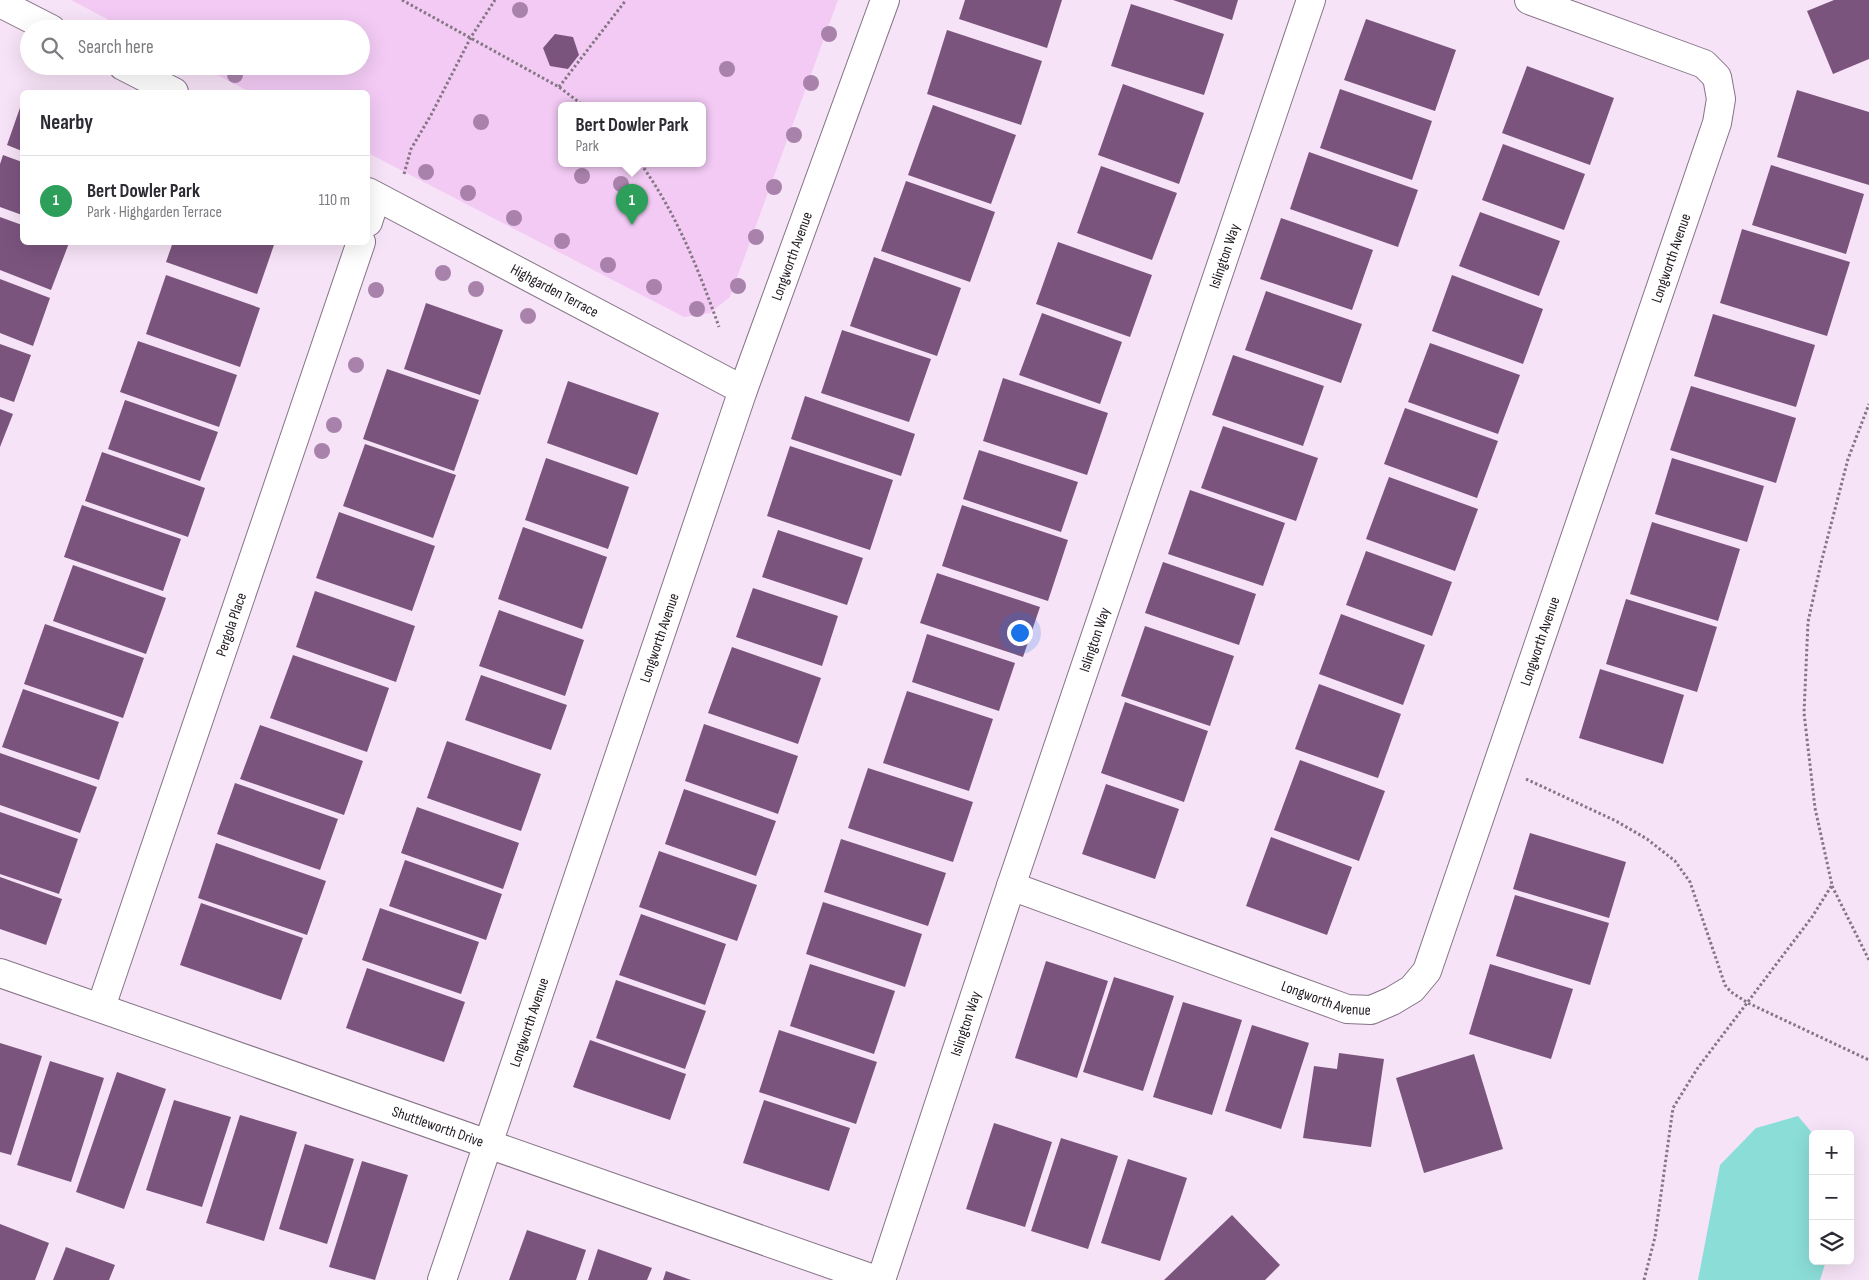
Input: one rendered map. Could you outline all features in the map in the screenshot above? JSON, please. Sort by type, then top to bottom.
[{"type":"street","name":"Longworth Avenue","points":[[442,1280],[742,390],[885,0]]},
{"type":"street","name":"Islington Way","points":[[881,1280],[1011,886],[1311,0]]},
{"type":"street","name":"Longworth Avenue","points":[[1011,886],[1347,1009],[1371,1010],[1392,1001],[1412,989],[1427,971],[1717,123],[1721,100],[1717,77],[1704,64],[1529,0]]},
{"type":"street","points":[[0,3],[33,20]]},
{"type":"street","points":[[141,75],[170,90]]},
{"type":"street","name":"Highgarden Terrace","points":[[379,198],[742,390]]},
{"type":"street","points":[[370,218],[379,198]]},
{"type":"street","name":"Pergola Place","points":[[101,1007],[360,245]]},
{"type":"street","name":"Shuttleworth Drive","points":[[0,973],[876,1280]]},
{"type":"path","points":[[402,0],[559,87],[579,102]]},
{"type":"path","points":[[379,198],[431,115],[471,37],[495,0]]},
{"type":"path","points":[[559,87],[626,0]]},
{"type":"path","points":[[643,167],[677,222],[698,268],[719,327]]},
{"type":"path","points":[[1869,404],[1848,459],[1808,622],[1804,713],[1815,808],[1832,885],[1869,960]]},
{"type":"path","points":[[1497,768],[1544,786],[1616,821],[1647,839],[1675,861],[1690,882],[1725,985],[1731,992],[1748,1003],[1869,1060]]},
{"type":"path","points":[[1644,1280],[1655,1237],[1662,1196],[1673,1108],[1697,1069],[1812,917],[1832,885]]},
{"type":"shaded area","points":[[71,0],[838,0],[730,297],[710,313],[684,317],[370,154],[370,90],[246,90],[217,75],[370,75],[370,20],[109,20]]},
{"type":"shaded area","points":[[1798,1116],[1810,1130],[1809,1265],[1825,1265],[1820,1280],[1698,1280],[1720,1165],[1756,1128]]},
{"type":"building","points":[[965,0],[1062,0],[1047,48],[959,19]]},
{"type":"building","points":[[1173,0],[1238,0],[1232,20]]},
{"type":"building","points":[[1834,0],[1869,0],[1869,59],[1833,74],[1807,11]]},
{"type":"building","points":[[1131,4],[1224,34],[1204,95],[1111,66]]},
{"type":"building","points":[[1366,19],[1456,50],[1435,111],[1344,80]]},
{"type":"building","points":[[947,30],[1042,61],[1021,125],[927,94]]},
{"type":"building","points":[[555,34],[573,37],[579,55],[568,69],[550,66],[543,48]]},
{"type":"building","points":[[1527,66],[1614,98],[1590,165],[1502,133]]},
{"type":"building","points":[[1123,84],[1204,113],[1179,184],[1098,155]]},
{"type":"building","points":[[1340,89],[1432,121],[1412,180],[1320,148]]},
{"type":"building","points":[[1797,90],[1869,112],[1869,185],[1777,157]]},
{"type":"building","points":[[933,105],[1016,135],[991,204],[908,175]]},
{"type":"building","points":[[20,108],[20,150],[7,145]]},
{"type":"building","points":[[1503,144],[1585,174],[1564,230],[1482,200]]},
{"type":"building","points":[[1309,152],[1418,190],[1398,247],[1290,209]]},
{"type":"building","points":[[3,155],[20,161],[20,214],[0,207],[0,164]]},
{"type":"building","points":[[1771,165],[1864,194],[1846,254],[1752,225]]},
{"type":"building","points":[[1101,166],[1177,193],[1152,260],[1077,233]]},
{"type":"building","points":[[906,181],[995,212],[970,282],[881,251]]},
{"type":"building","points":[[1480,212],[1560,241],[1539,296],[1459,266]]},
{"type":"building","points":[[0,217],[20,224],[20,245],[68,245],[51,290],[0,270]]},
{"type":"building","points":[[1281,218],[1373,250],[1352,310],[1260,279]]},
{"type":"building","points":[[1742,229],[1850,262],[1827,336],[1720,303]]},
{"type":"building","points":[[1058,242],[1152,275],[1130,337],[1036,304]]},
{"type":"building","points":[[172,245],[274,245],[257,294],[166,262]]},
{"type":"building","points":[[874,257],[961,288],[937,356],[850,326]]},
{"type":"building","points":[[166,275],[260,308],[240,367],[146,334]]},
{"type":"building","points":[[1452,275],[1543,309],[1523,364],[1432,331]]},
{"type":"building","points":[[0,279],[50,298],[33,346],[0,333]]},
{"type":"building","points":[[1266,291],[1362,324],[1341,383],[1245,350]]},
{"type":"building","points":[[426,303],[503,330],[480,395],[404,369]]},
{"type":"building","points":[[1042,313],[1122,342],[1100,404],[1019,375]]},
{"type":"building","points":[[1713,314],[1815,345],[1796,407],[1694,376]]},
{"type":"building","points":[[842,330],[931,359],[909,422],[821,393]]},
{"type":"building","points":[[138,341],[237,375],[219,427],[120,392]]},
{"type":"building","points":[[1430,343],[1520,375],[1498,434],[1408,402]]},
{"type":"building","points":[[0,344],[31,355],[14,402],[0,397]]},
{"type":"building","points":[[1233,355],[1324,386],[1303,446],[1212,415]]},
{"type":"building","points":[[387,369],[479,400],[454,471],[363,439]]},
{"type":"building","points":[[1003,378],[1108,413],[1087,475],[983,441]]},
{"type":"building","points":[[568,381],[659,413],[637,475],[547,443]]},
{"type":"building","points":[[1691,386],[1796,418],[1776,483],[1670,450]]},
{"type":"building","points":[[805,396],[915,434],[901,476],[791,439]]},
{"type":"building","points":[[125,400],[218,432],[200,481],[108,449]]},
{"type":"building","points":[[1405,408],[1498,441],[1477,498],[1384,464]]},
{"type":"building","points":[[0,409],[13,414],[0,447]]},
{"type":"building","points":[[1223,426],[1318,458],[1296,521],[1201,488]]},
{"type":"building","points":[[365,444],[456,475],[433,538],[343,506]]},
{"type":"building","points":[[790,446],[893,480],[870,550],[767,516]]},
{"type":"building","points":[[979,450],[1078,482],[1061,532],[963,499]]},
{"type":"building","points":[[102,452],[205,488],[188,537],[85,501]]},
{"type":"building","points":[[546,458],[629,487],[608,549],[525,520]]},
{"type":"building","points":[[1672,458],[1764,486],[1747,542],[1655,514]]},
{"type":"building","points":[[1389,477],[1478,509],[1455,571],[1366,539]]},
{"type":"building","points":[[1190,490],[1285,523],[1263,586],[1168,554]]},
{"type":"building","points":[[82,505],[181,539],[163,591],[64,557]]},
{"type":"building","points":[[962,505],[1068,540],[1048,601],[942,566]]},
{"type":"building","points":[[339,512],[435,546],[412,611],[316,578]]},
{"type":"building","points":[[1652,522],[1740,549],[1718,621],[1630,594]]},
{"type":"building","points":[[523,527],[607,557],[582,629],[498,599]]},
{"type":"building","points":[[778,530],[863,558],[847,605],[762,577]]},
{"type":"building","points":[[1366,551],[1452,582],[1432,636],[1346,605]]},
{"type":"building","points":[[1163,562],[1256,594],[1239,645],[1145,613]]},
{"type":"building","points":[[73,565],[166,598],[146,654],[53,621]]},
{"type":"building","points":[[937,573],[1040,607],[1023,657],[920,623]]},
{"type":"building","points":[[753,588],[838,616],[822,666],[736,637]]},
{"type":"building","points":[[315,591],[415,626],[396,682],[296,647]]},
{"type":"building","points":[[1626,599],[1717,627],[1697,692],[1606,664]]},
{"type":"building","points":[[499,610],[584,640],[565,696],[479,666]]},
{"type":"building","points":[[1341,614],[1425,645],[1403,705],[1319,674]]},
{"type":"building","points":[[45,624],[144,658],[123,718],[24,684]]},
{"type":"building","points":[[1145,626],[1234,656],[1210,726],[1121,696]]},
{"type":"building","points":[[927,634],[1015,663],[999,711],[912,682]]},
{"type":"building","points":[[732,647],[821,678],[798,744],[708,713]]},
{"type":"building","points":[[293,655],[389,688],[367,752],[270,718]]},
{"type":"building","points":[[1600,669],[1684,695],[1663,764],[1579,738]]},
{"type":"building","points":[[481,675],[567,705],[551,750],[465,720]]},
{"type":"building","points":[[1319,684],[1401,714],[1378,778],[1295,749]]},
{"type":"building","points":[[23,689],[119,722],[99,780],[2,747]]},
{"type":"building","points":[[907,691],[993,719],[969,791],[883,763]]},
{"type":"building","points":[[1125,702],[1208,731],[1184,802],[1101,773]]},
{"type":"building","points":[[704,724],[798,756],[778,814],[685,781]]},
{"type":"building","points":[[260,725],[363,761],[344,815],[240,779]]},
{"type":"building","points":[[447,741],[541,774],[521,831],[427,798]]},
{"type":"building","points":[[0,753],[97,787],[80,833],[0,805]]},
{"type":"building","points":[[1300,760],[1385,791],[1359,861],[1274,830]]},
{"type":"building","points":[[868,768],[973,802],[953,862],[848,828]]},
{"type":"building","points":[[235,783],[338,819],[320,870],[217,834]]},
{"type":"building","points":[[1106,784],[1179,809],[1155,879],[1082,854]]},
{"type":"building","points":[[684,789],[776,821],[756,876],[665,844]]},
{"type":"building","points":[[417,807],[519,843],[503,889],[401,853]]},
{"type":"building","points":[[0,812],[78,839],[59,894],[0,874]]},
{"type":"building","points":[[1530,833],[1626,862],[1609,918],[1513,889]]},
{"type":"building","points":[[1271,837],[1352,867],[1327,935],[1246,906]]},
{"type":"building","points":[[841,839],[946,873],[928,926],[824,892]]},
{"type":"building","points":[[216,843],[326,881],[307,935],[198,898]]},
{"type":"building","points":[[659,851],[757,885],[737,941],[639,907]]},
{"type":"building","points":[[405,860],[502,894],[486,940],[389,906]]},
{"type":"building","points":[[0,877],[62,899],[46,945],[0,929]]},
{"type":"building","points":[[1515,895],[1609,923],[1590,985],[1496,956]]},
{"type":"building","points":[[823,902],[922,934],[905,987],[806,954]]},
{"type":"building","points":[[201,903],[303,938],[281,1000],[180,965]]},
{"type":"building","points":[[380,908],[479,942],[461,994],[362,960]]},
{"type":"building","points":[[641,914],[726,944],[705,1005],[619,975]]},
{"type":"building","points":[[1046,961],[1108,981],[1077,1078],[1015,1058]]},
{"type":"building","points":[[810,964],[895,991],[874,1054],[790,1026]]},
{"type":"building","points":[[1490,964],[1573,989],[1551,1059],[1469,1034]]},
{"type":"building","points":[[367,968],[465,1002],[444,1062],[346,1028]]},
{"type":"building","points":[[1114,977],[1174,996],[1143,1091],[1083,1072]]},
{"type":"building","points":[[616,980],[706,1011],[685,1069],[596,1038]]},
{"type":"building","points":[[1183,1002],[1242,1020],[1212,1115],[1153,1097]]},
{"type":"building","points":[[1252,1025],[1309,1043],[1281,1129],[1225,1111]]},
{"type":"building","points":[[779,1030],[877,1062],[856,1124],[759,1092]]},
{"type":"building","points":[[590,1040],[686,1074],[670,1120],[573,1087]]},
{"type":"building","points":[[0,1043],[42,1056],[11,1155],[0,1152]]},
{"type":"building","points":[[1339,1053],[1384,1059],[1371,1147],[1303,1138],[1314,1066],[1337,1069]]},
{"type":"building","points":[[1474,1054],[1503,1149],[1424,1173],[1396,1078]]},
{"type":"building","points":[[50,1061],[104,1078],[71,1182],[17,1165]]},
{"type":"building","points":[[117,1072],[166,1089],[124,1209],[76,1192]]},
{"type":"building","points":[[174,1100],[231,1117],[202,1207],[146,1190]]},
{"type":"building","points":[[764,1100],[850,1128],[829,1191],[743,1163]]},
{"type":"building","points":[[240,1115],[297,1132],[264,1241],[206,1223]]},
{"type":"building","points":[[994,1123],[1052,1142],[1025,1227],[966,1209]]},
{"type":"building","points":[[1061,1138],[1118,1156],[1088,1249],[1031,1231]]},
{"type":"building","points":[[305,1144],[354,1159],[327,1244],[279,1229]]},
{"type":"building","points":[[1128,1159],[1187,1178],[1160,1261],[1101,1243]]},
{"type":"building","points":[[362,1161],[408,1175],[375,1280],[329,1267]]},
{"type":"building","points":[[1232,1215],[1280,1265],[1265,1280],[1164,1280]]},
{"type":"building","points":[[0,1224],[49,1243],[35,1280],[0,1280]]},
{"type":"building","points":[[527,1230],[586,1250],[576,1280],[509,1280]]},
{"type":"building","points":[[66,1247],[115,1265],[109,1280],[53,1280]]},
{"type":"building","points":[[598,1249],[652,1268],[647,1280],[588,1280]]},
{"type":"building","points":[[666,1271],[691,1280],[663,1280]]},
{"type":"place","name":"Bert Dowler Park","points":[[632,225]]}]
